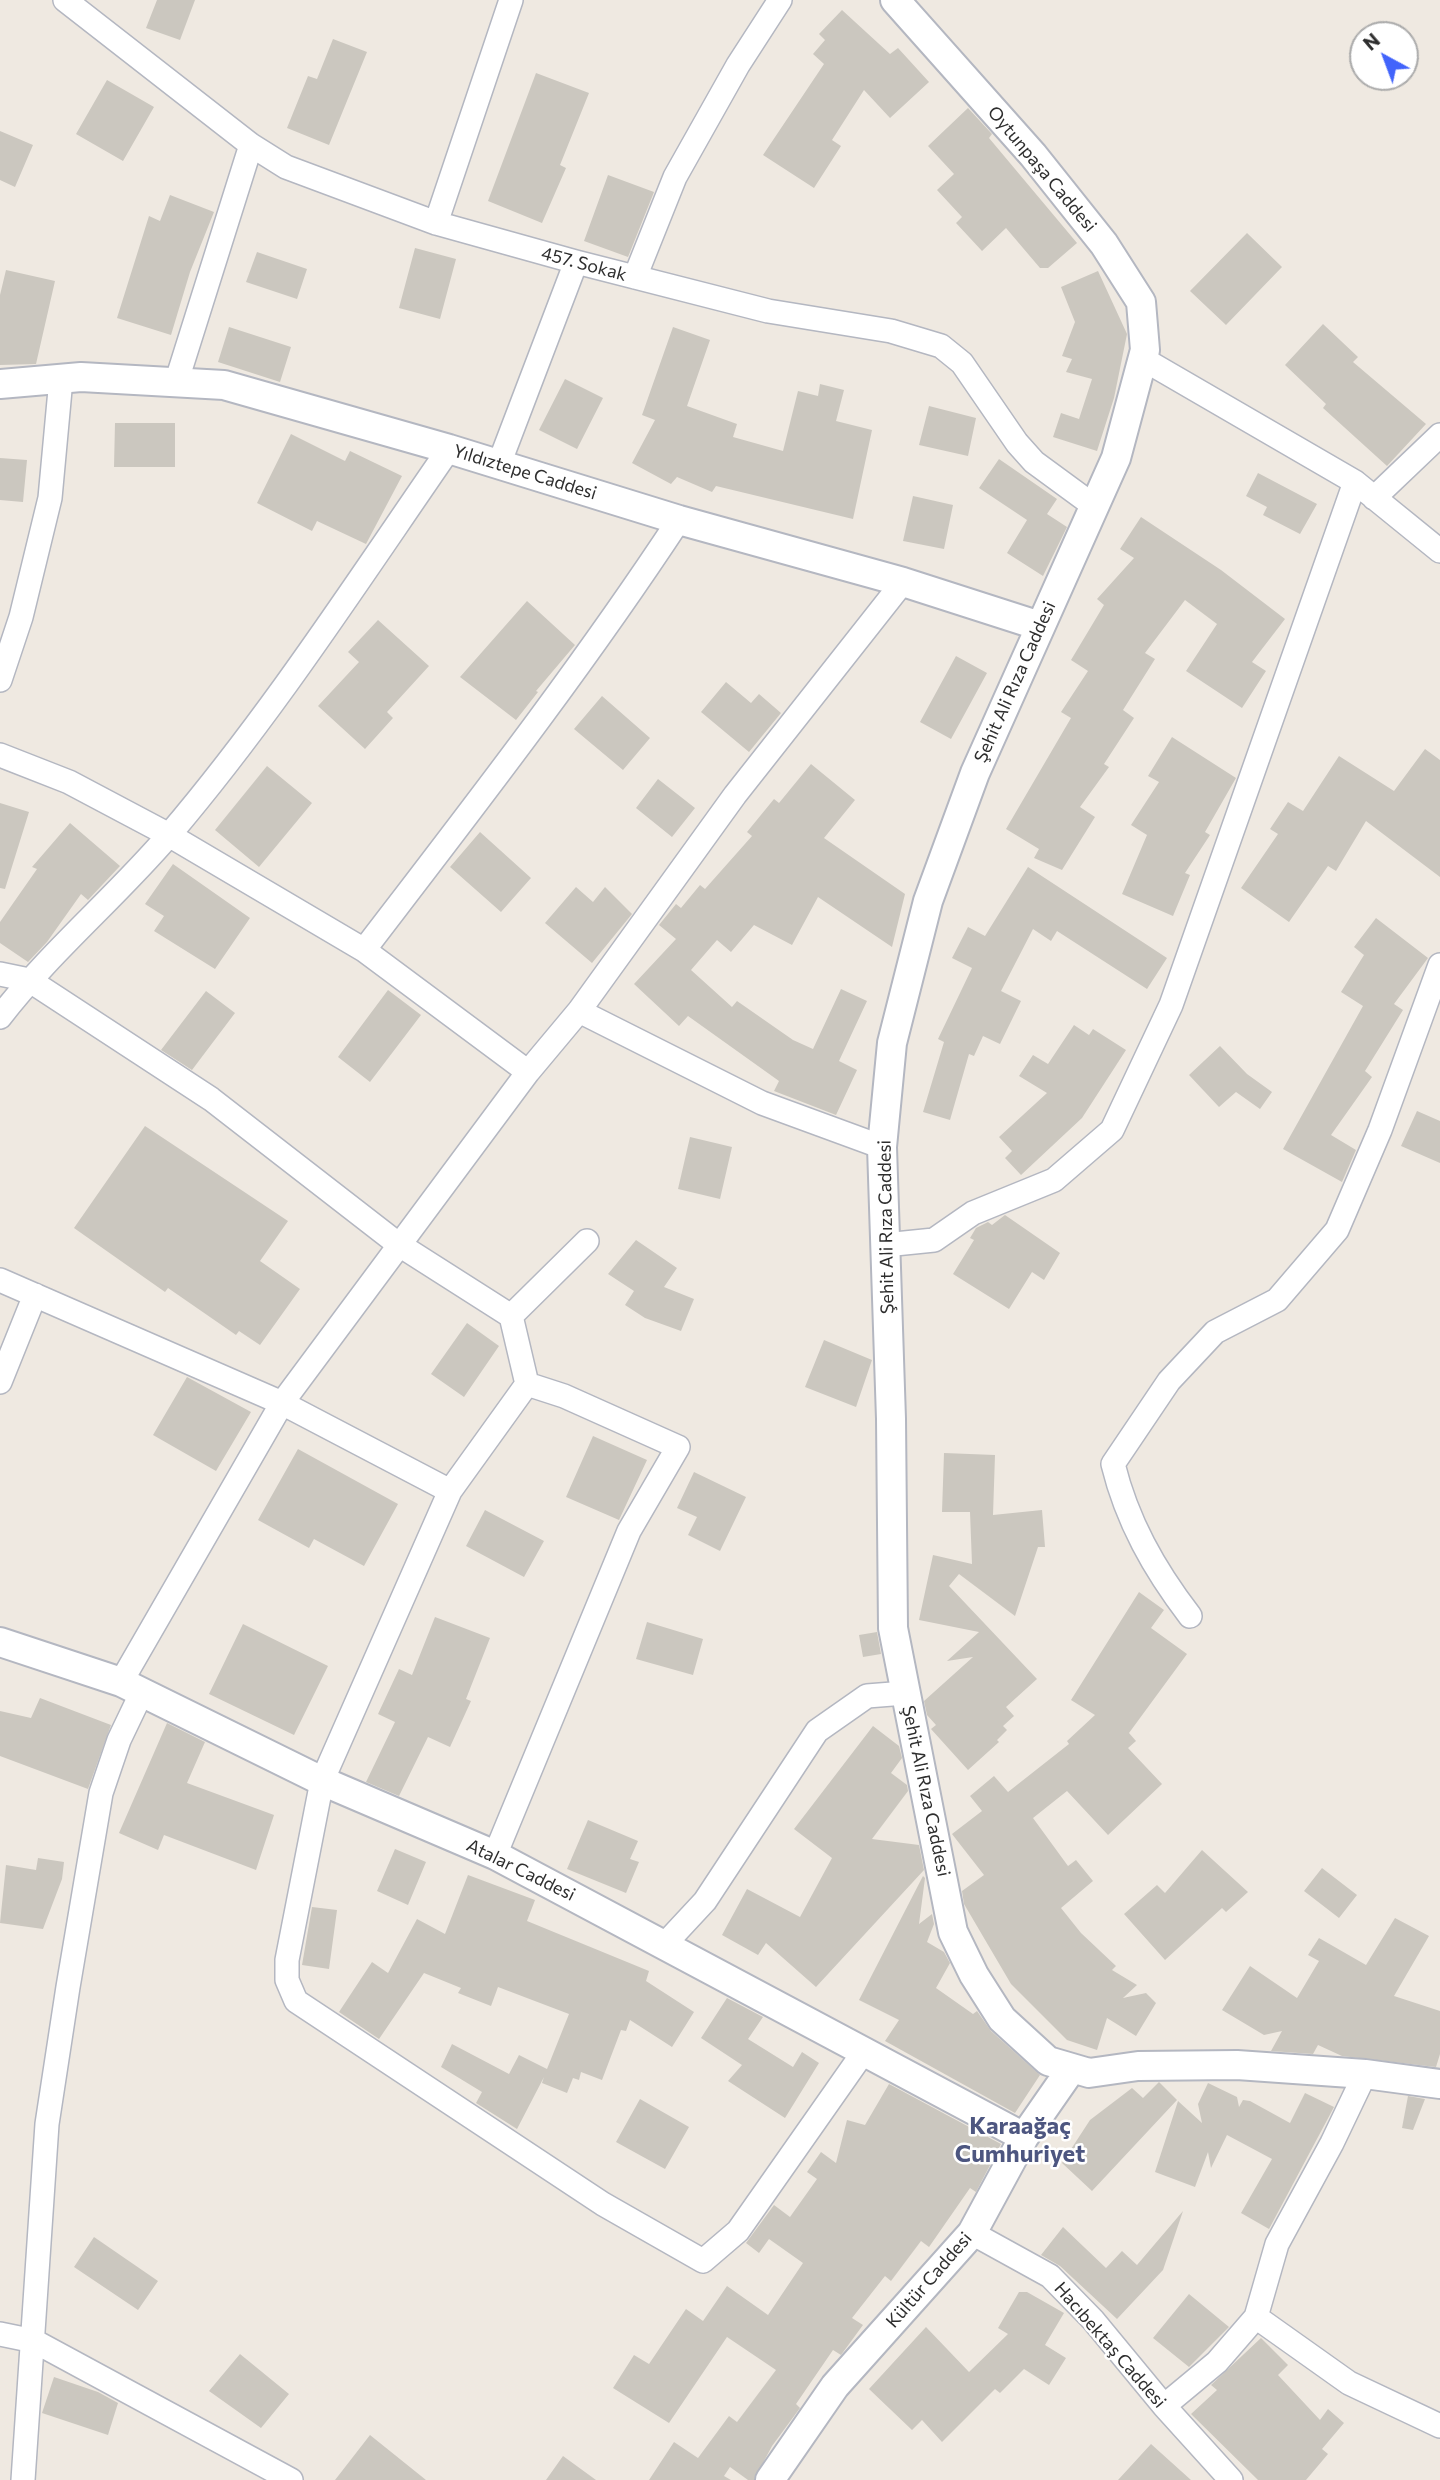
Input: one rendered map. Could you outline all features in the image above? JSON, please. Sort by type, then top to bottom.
[{"type":"street","name":"457. Sokak","points":[[65,0],[251,145],[286,167],[436,223],[576,262],[768,312],[891,331],[941,346],[962,363],[1017,443],[1034,461],[1094,506]]},
{"type":"street","points":[[436,223],[511,0]]},
{"type":"street","points":[[635,277],[675,177],[738,65],[780,0]]},
{"type":"street","name":"Oytunpaşa Caddesi","points":[[895,0],[1032,155],[1104,244],[1141,302],[1145,350],[1143,359]]},
{"type":"street","points":[[176,383],[251,145]]},
{"type":"street","points":[[499,464],[576,262]]},
{"type":"street","points":[[1143,359],[1355,482],[1440,551]]},
{"type":"street","name":"Şehit Ali Rıza Caddesi","points":[[1080,2071],[1048,2061],[1002,2019],[974,1975],[953,1932],[893,1628],[882,1147],[892,1043],[928,901],[975,773],[1116,458],[1143,359]]},
{"type":"street","name":"Yıldıztepe Caddesi","points":[[0,384],[81,377],[224,385],[449,449],[679,520],[902,582],[1040,626]]},
{"type":"street","points":[[0,680],[21,617],[50,498],[61,379]]},
{"type":"street","points":[[1374,498],[1440,435]]},
{"type":"street","points":[[0,1017],[29,980],[169,835],[293,674],[449,449]]},
{"type":"street","points":[[885,1245],[934,1240],[973,1213],[1054,1180],[1112,1130],[1171,1005],[1355,482]]},
{"type":"street","points":[[364,950],[538,722],[679,520]]},
{"type":"street","points":[[23,2480],[47,2124],[101,1793],[119,1740],[132,1687],[282,1403],[398,1244],[528,1072],[579,1010],[736,795],[902,582]]},
{"type":"street","points":[[0,755],[69,782],[169,835],[364,950],[528,1072]]},
{"type":"street","points":[[1190,1616],[1158,1575],[1123,1504],[1113,1464],[1169,1381],[1215,1332],[1277,1300],[1337,1230],[1380,1130],[1440,965]]},
{"type":"street","points":[[0,974],[29,980],[211,1099],[398,1244],[511,1316],[527,1384],[450,1491],[323,1780],[288,1960],[287,1980],[296,2001],[603,2204],[703,2261],[738,2231],[865,2050]]},
{"type":"street","points":[[579,1010],[762,1103],[882,1147]]},
{"type":"street","points":[[511,1316],[587,1241]]},
{"type":"street","points":[[0,1280],[282,1403],[450,1491]]},
{"type":"street","points":[[0,1382],[34,1295]]},
{"type":"street","points":[[495,1855],[629,1531],[678,1447],[564,1395],[527,1384]]},
{"type":"street","name":"Atalar Caddesi","points":[[0,1642],[132,1687],[323,1780],[495,1855],[1024,2137]]},
{"type":"street","points":[[665,1944],[705,1901],[817,1731],[867,1696],[905,1693]]},
{"type":"street","points":[[1080,2071],[1138,2066],[1237,2065],[1365,2074],[1440,2084]]},
{"type":"street","name":"Kültür Caddesi","points":[[770,2480],[835,2386],[972,2233],[1024,2137],[1080,2071]]},
{"type":"street","points":[[1164,2406],[1217,2362],[1256,2317],[1277,2244],[1365,2074]]},
{"type":"street","name":"Hacıbektaş Caddesi","points":[[972,2233],[1050,2276],[1093,2320],[1164,2406],[1231,2480]]},
{"type":"street","points":[[1256,2317],[1349,2383],[1440,2426]]},
{"type":"street","points":[[0,2334],[34,2341],[291,2480]]},
{"type":"building","points":[[157,0],[195,0],[180,40],[146,28]]},
{"type":"building","points":[[842,10],[890,54],[898,48],[929,82],[890,118],[864,90],[832,140],[841,146],[814,188],[763,155],[824,64],[813,54],[825,40],[819,34]]},
{"type":"building","points":[[333,39],[367,52],[329,145],[287,128],[308,76],[317,79]]},
{"type":"building","points":[[536,73],[589,93],[560,165],[566,168],[542,223],[488,201]]},
{"type":"building","points":[[107,80],[154,107],[123,161],[76,134]]},
{"type":"building","points":[[968,108],[992,134],[989,138],[1077,243],[1048,268],[1040,268],[1006,228],[982,251],[956,223],[962,217],[937,190],[954,174],[928,146]]},
{"type":"building","points":[[0,131],[33,145],[15,187],[0,180]]},
{"type":"building","points":[[608,175],[654,192],[628,257],[584,241]]},
{"type":"building","points":[[170,195],[214,212],[190,272],[171,335],[117,318],[149,216],[160,221]]},
{"type":"building","points":[[1247,233],[1282,267],[1226,325],[1190,291]]},
{"type":"building","points":[[415,248],[456,259],[440,319],[399,308]]},
{"type":"building","points":[[257,252],[307,269],[297,299],[246,282]]},
{"type":"building","points":[[6,270],[55,281],[36,364],[0,365],[0,295]]},
{"type":"building","points":[[1098,271],[1127,334],[1114,398],[1097,451],[1053,437],[1061,413],[1079,419],[1092,379],[1066,372],[1072,359],[1062,356],[1075,322],[1061,287]]},
{"type":"building","points":[[1323,324],[1358,357],[1353,362],[1426,424],[1387,466],[1323,408],[1326,404],[1285,365]]},
{"type":"building","points":[[229,327],[291,347],[280,382],[218,362]]},
{"type":"building","points":[[673,327],[710,340],[687,406],[737,424],[733,437],[783,451],[798,391],[818,396],[820,384],[844,390],[836,421],[872,430],[853,519],[716,486],[712,492],[677,477],[671,484],[632,463],[655,420],[642,415]]},
{"type":"building","points":[[565,379],[603,398],[577,449],[539,430]]},
{"type":"building","points":[[929,406],[976,418],[968,456],[919,445]]},
{"type":"building","points":[[115,423],[175,423],[175,467],[114,467]]},
{"type":"building","points":[[291,434],[345,461],[350,451],[402,476],[366,544],[317,521],[312,531],[257,503]]},
{"type":"building","points":[[0,458],[27,460],[23,502],[0,500]]},
{"type":"building","points":[[999,459],[1057,499],[1047,514],[1067,527],[1043,576],[1007,553],[1027,520],[979,488]]},
{"type":"building","points":[[1258,473],[1317,504],[1300,534],[1263,515],[1267,507],[1246,496]]},
{"type":"building","points":[[913,496],[953,505],[944,549],[903,541]]},
{"type":"building","points":[[1141,517],[1221,570],[1285,619],[1252,662],[1266,671],[1242,708],[1186,671],[1217,624],[1185,600],[1145,653],[1155,659],[1123,710],[1134,718],[1104,764],[1109,767],[1080,807],[1095,817],[1062,870],[1034,858],[1039,849],[1006,829],[1071,718],[1061,712],[1088,671],[1071,660],[1104,605],[1097,599],[1134,558],[1120,549]]},
{"type":"building","points":[[527,601],[575,645],[536,691],[538,692],[516,720],[460,677]]},
{"type":"building","points":[[378,620],[429,666],[387,712],[393,718],[365,749],[318,706],[359,662],[348,652]]},
{"type":"building","points":[[956,656],[987,673],[951,739],[920,722]]},
{"type":"building","points":[[726,682],[751,703],[759,694],[781,713],[749,752],[701,712]]},
{"type":"building","points":[[602,696],[650,738],[623,770],[574,729]]},
{"type":"building","points":[[1172,737],[1236,778],[1205,832],[1210,835],[1185,873],[1190,875],[1173,916],[1122,894],[1147,835],[1131,825],[1159,782],[1148,776]]},
{"type":"building","points":[[1425,749],[1440,760],[1440,877],[1366,821],[1336,871],[1328,866],[1289,922],[1241,888],[1278,834],[1270,829],[1288,802],[1303,811],[1339,756],[1394,791]]},
{"type":"building","points":[[811,764],[855,800],[824,838],[905,894],[892,947],[818,897],[792,945],[754,925],[731,952],[717,940],[691,970],[732,1007],[737,1001],[793,1040],[813,1049],[841,989],[867,1001],[839,1061],[857,1070],[836,1115],[774,1091],[779,1081],[688,1016],[679,1026],[634,984],[676,939],[659,925],[676,904],[681,908],[700,885],[705,889],[752,836],[747,832],[774,799],[779,803]]},
{"type":"building","points":[[267,766],[312,803],[259,867],[215,830]]},
{"type":"building","points":[[658,779],[695,808],[672,837],[636,808]]},
{"type":"building","points":[[0,803],[29,812],[5,889],[0,888]]},
{"type":"building","points":[[70,823],[120,866],[88,900],[81,894],[47,942],[28,962],[0,943],[0,922],[37,869],[32,867]]},
{"type":"building","points":[[480,832],[531,878],[501,912],[450,867]]},
{"type":"building","points":[[173,864],[250,918],[215,969],[154,931],[164,916],[145,904]]},
{"type":"building","points":[[1028,867],[1167,958],[1147,989],[1057,931],[1051,941],[1033,929],[1001,991],[1021,1001],[1000,1044],[983,1036],[974,1056],[969,1054],[950,1120],[923,1112],[944,1042],[938,1039],[972,968],[952,958],[968,927],[985,936]]},
{"type":"building","points":[[576,887],[593,902],[605,887],[632,914],[592,963],[545,923]]},
{"type":"building","points":[[1376,918],[1428,958],[1394,1004],[1403,1010],[1365,1071],[1372,1077],[1331,1135],[1356,1150],[1342,1182],[1283,1149],[1363,1006],[1341,992],[1364,955],[1354,947]]},
{"type":"building","points":[[388,990],[421,1015],[370,1082],[338,1057]]},
{"type":"building","points":[[206,991],[235,1013],[192,1070],[161,1050]]},
{"type":"building","points":[[1074,1025],[1089,1035],[1093,1029],[1126,1050],[1082,1118],[1021,1175],[1005,1158],[1012,1151],[999,1137],[1047,1093],[1019,1076],[1033,1055],[1048,1064]]},
{"type":"building","points":[[1220,1046],[1247,1074],[1272,1092],[1260,1109],[1236,1092],[1219,1107],[1189,1075]]},
{"type":"building","points":[[1417,1111],[1440,1121],[1440,1163],[1401,1146]]},
{"type":"building","points":[[145,1126],[288,1221],[260,1261],[300,1289],[260,1345],[239,1331],[236,1335],[168,1288],[165,1292],[74,1228]]},
{"type":"building","points":[[690,1137],[732,1147],[720,1199],[678,1189]]},
{"type":"building","points":[[1005,1215],[1060,1253],[1044,1280],[1032,1272],[1009,1309],[953,1274],[974,1240],[970,1238],[976,1228],[988,1222],[992,1225]]},
{"type":"building","points":[[636,1240],[677,1268],[664,1287],[694,1299],[681,1331],[645,1318],[625,1305],[634,1291],[608,1274]]},
{"type":"building","points":[[467,1323],[499,1346],[464,1397],[431,1374]]},
{"type":"building","points":[[824,1340],[872,1360],[856,1407],[805,1387]]},
{"type":"building","points":[[187,1377],[251,1412],[216,1471],[153,1435]]},
{"type":"building","points":[[593,1436],[647,1460],[619,1520],[566,1497]]},
{"type":"building","points":[[298,1449],[398,1504],[364,1566],[314,1539],[309,1548],[258,1520]]},
{"type":"building","points":[[944,1453],[995,1455],[993,1515],[1042,1510],[1045,1547],[1038,1547],[1015,1616],[959,1574],[949,1586],[1037,1679],[1006,1707],[1014,1716],[1003,1726],[1007,1730],[997,1740],[999,1742],[968,1770],[931,1729],[936,1725],[927,1715],[924,1701],[973,1657],[947,1661],[979,1632],[919,1620],[933,1555],[972,1564],[970,1512],[942,1512]]},
{"type":"building","points":[[694,1472],[746,1497],[720,1551],[688,1535],[697,1517],[677,1508]]},
{"type":"building","points":[[485,1510],[544,1541],[524,1577],[466,1546]]},
{"type":"building","points":[[1139,1592],[1164,1610],[1151,1628],[1187,1654],[1129,1733],[1136,1741],[1128,1748],[1162,1784],[1108,1835],[1067,1791],[1033,1818],[1068,1866],[1076,1860],[1093,1881],[1061,1908],[1081,1933],[1116,1966],[1112,1970],[1137,1985],[1123,1998],[1146,1993],[1156,2003],[1136,2036],[1107,2018],[1097,2050],[1067,2040],[1011,1984],[964,1904],[962,1891],[984,1875],[952,1834],[982,1811],[970,1796],[994,1776],[1008,1792],[1069,1744],[1067,1741],[1095,1715],[1071,1700]]},
{"type":"building","points":[[435,1617],[490,1638],[466,1699],[471,1701],[450,1747],[428,1737],[399,1796],[366,1782],[395,1722],[378,1714],[399,1669],[412,1675]]},
{"type":"building","points":[[647,1622],[703,1639],[693,1675],[636,1659]]},
{"type":"building","points":[[243,1624],[328,1666],[294,1735],[209,1694]]},
{"type":"building","points":[[877,1632],[881,1654],[863,1657],[859,1635]]},
{"type":"building","points":[[40,1698],[111,1725],[88,1789],[0,1756],[0,1711],[31,1718]]},
{"type":"building","points":[[167,1723],[205,1742],[187,1783],[274,1815],[256,1870],[164,1835],[158,1850],[119,1833]]},
{"type":"building","points":[[873,1726],[899,1746],[902,1758],[891,1773],[907,1785],[908,1791],[872,1839],[919,1845],[924,1870],[816,1987],[766,1943],[758,1955],[722,1935],[747,1889],[800,1917],[832,1858],[794,1829]]},
{"type":"building","points":[[588,1820],[638,1841],[630,1859],[639,1862],[626,1893],[567,1869]]},
{"type":"building","points":[[395,1849],[426,1862],[408,1905],[377,1891]]},
{"type":"building","points":[[1202,1850],[1248,1892],[1226,1912],[1222,1908],[1165,1960],[1124,1914],[1157,1885],[1165,1893]]},
{"type":"building","points":[[38,1858],[64,1862],[62,1879],[43,1929],[0,1923],[6,1865],[36,1870]]},
{"type":"building","points":[[1322,1868],[1357,1895],[1339,1918],[1304,1891]]},
{"type":"building","points":[[468,1875],[535,1900],[527,1921],[649,1971],[646,1981],[694,2012],[672,2047],[630,2020],[626,2031],[621,2030],[602,2080],[581,2072],[579,2080],[573,2078],[567,2093],[542,2083],[544,2077],[517,2129],[476,2103],[482,2092],[441,2067],[452,2044],[509,2074],[519,2055],[547,2069],[569,2014],[498,1987],[491,2006],[458,1993],[461,1988],[424,1973],[379,2039],[339,2012],[372,1962],[388,1973],[417,1919],[445,1934]]},
{"type":"building","points":[[923,1876],[925,1878],[919,1924],[932,1914],[934,1924],[927,1942],[944,1952],[950,1963],[936,1988],[973,2014],[977,2011],[991,2031],[1040,2075],[1015,2113],[885,2041],[899,2020],[859,2000]]},
{"type":"building","points":[[312,1907],[337,1910],[329,1969],[302,1965]]},
{"type":"building","points":[[1395,1918],[1429,1936],[1394,1996],[1440,2011],[1440,2054],[1436,2067],[1342,2056],[1318,2045],[1313,2054],[1271,2051],[1282,2031],[1264,2035],[1222,2010],[1250,1966],[1297,1998],[1319,1961],[1308,1955],[1319,1938],[1366,1965]]},
{"type":"building","points":[[727,1998],[763,2017],[748,2039],[793,2067],[802,2052],[819,2063],[785,2118],[728,2081],[742,2065],[701,2038]]},
{"type":"building","points":[[1159,2082],[1177,2100],[1092,2191],[1062,2163],[1090,2120],[1132,2088],[1143,2098]]},
{"type":"building","points":[[1208,2083],[1237,2097],[1239,2107],[1243,2100],[1250,2101],[1290,2123],[1305,2093],[1334,2107],[1269,2229],[1241,2213],[1272,2159],[1227,2135],[1211,2168],[1208,2152],[1195,2187],[1155,2172],[1178,2101],[1202,2123],[1198,2104]]},
{"type":"building","points":[[889,2084],[1001,2144],[976,2192],[970,2188],[929,2247],[921,2241],[891,2281],[885,2276],[852,2318],[863,2325],[841,2355],[833,2350],[796,2404],[800,2408],[772,2446],[754,2480],[748,2480],[730,2467],[724,2476],[731,2480],[649,2480],[674,2442],[698,2458],[729,2416],[737,2422],[776,2370],[727,2337],[669,2423],[613,2388],[634,2355],[649,2364],[686,2309],[703,2321],[727,2286],[768,2315],[803,2263],[769,2239],[759,2253],[746,2243],[774,2205],[790,2217],[817,2179],[807,2172],[821,2152],[836,2163],[847,2120],[865,2125]]},
{"type":"building","points":[[1408,2096],[1425,2099],[1413,2130],[1402,2128]]},
{"type":"building","points":[[640,2099],[689,2127],[665,2169],[616,2142]]},
{"type":"building","points":[[1183,2211],[1163,2270],[1117,2319],[1060,2266],[1041,2255],[1063,2227],[1106,2268],[1122,2251],[1137,2265]]},
{"type":"building","points":[[94,2237],[158,2281],[138,2310],[74,2267]]},
{"type":"building","points":[[1019,2292],[1027,2292],[1064,2313],[1045,2345],[1066,2358],[1049,2385],[1024,2369],[1000,2393],[995,2389],[942,2442],[922,2420],[912,2430],[869,2389],[926,2327],[969,2372],[1008,2334],[998,2328]]},
{"type":"building","points":[[1189,2294],[1229,2327],[1189,2367],[1153,2338]]},
{"type":"building","points":[[1261,2338],[1288,2365],[1278,2375],[1320,2420],[1328,2409],[1344,2423],[1322,2449],[1328,2454],[1306,2480],[1258,2480],[1191,2414],[1217,2390],[1211,2385]]},
{"type":"building","points":[[240,2354],[289,2394],[261,2428],[209,2391]]},
{"type":"building","points":[[54,2377],[98,2392],[118,2403],[108,2435],[42,2413]]},
{"type":"building","points":[[370,2435],[426,2480],[335,2480]]},
{"type":"building","points":[[1151,2444],[1191,2480],[1118,2480]]},
{"type":"building","points":[[563,2456],[596,2480],[546,2480]]},
{"type":"district","name":"Karaağaç Cumhuriyet","points":[[1020,2140]]}]
